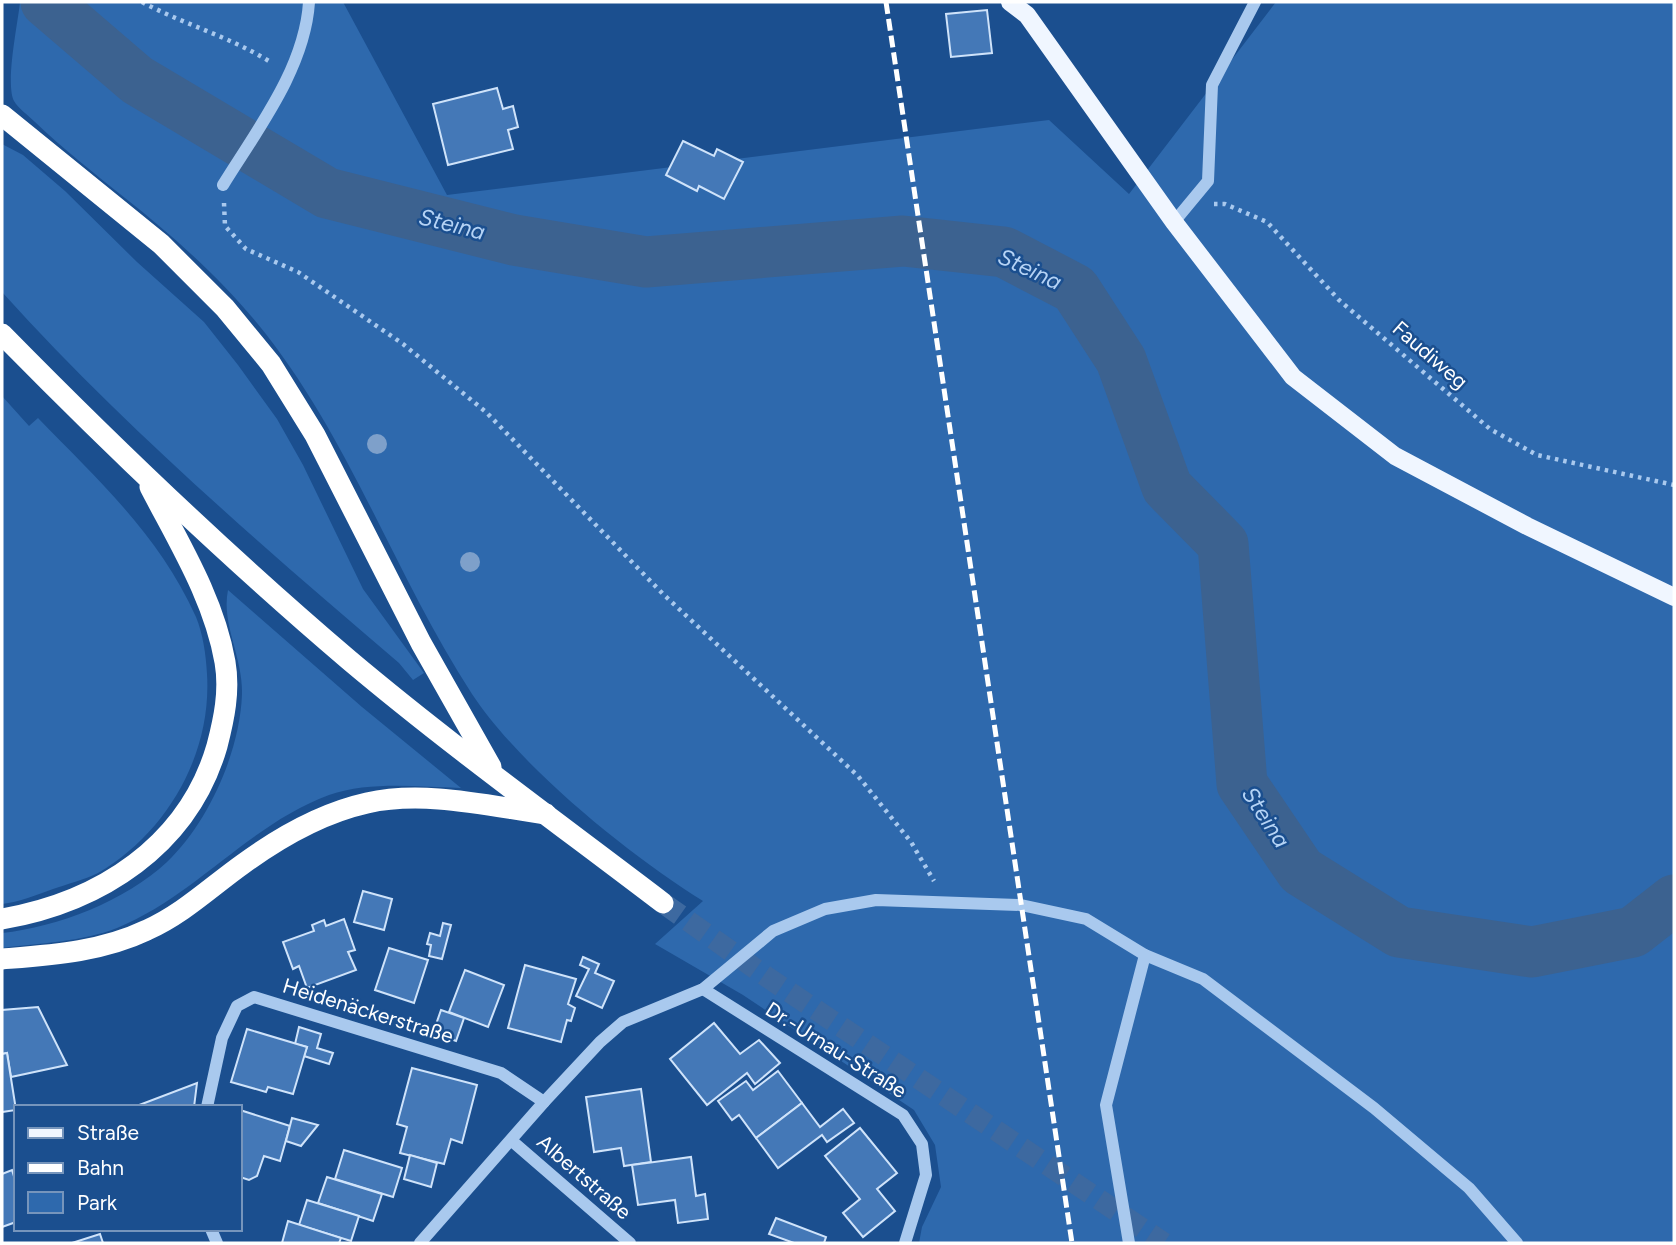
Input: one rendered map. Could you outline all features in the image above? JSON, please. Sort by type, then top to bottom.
[{"type":"highway","points":[[2,115],[161,244],[225,308],[271,364],[315,435],[421,643],[495,775]]},
{"type":"highway","points":[[8,341],[142,473],[351,661],[663,903]]},
{"type":"highway","points":[[2,919],[30,914],[77,899],[120,876],[162,844],[192,805],[212,764],[226,713],[225,664],[213,615],[142,473]]},
{"type":"highway","points":[[2,959],[66,954],[114,943],[148,930],[182,910],[277,841],[343,809],[398,798],[464,802],[547,814]]},
{"type":"main road","points":[[1010,2],[1027,15],[1174,222],[1293,377],[1395,456],[1527,526],[1674,597]]},
{"type":"street","points":[[223,185],[279,93],[307,23],[309,2]]},
{"type":"street","points":[[1174,222],[1193,203],[1208,181],[1212,85],[1255,2]]},
{"type":"street","points":[[420,1243],[544,1102],[623,1022],[703,989],[774,931],[825,909],[876,900],[1021,905],[1086,919],[1145,955],[1203,979],[1374,1108],[1469,1188],[1517,1243]]},
{"type":"street","points":[[1129,1243],[1106,1105],[1145,955]]},
{"type":"street","name":"Dr.-Urnau-Straße","points":[[703,989],[903,1115],[922,1144],[926,1175],[905,1243]]},
{"type":"street","name":"Heidenäckerstraße","points":[[207,1105],[222,1038],[237,1006],[254,997],[501,1073],[544,1102]]},
{"type":"street","name":"Albertstraße","points":[[512,1141],[631,1243]]},
{"type":"path","points":[[142,2],[167,15],[245,46],[288,73]]},
{"type":"path","points":[[223,185],[225,226],[246,249],[298,272],[403,344],[486,412],[663,594],[858,776],[911,842],[947,904]]},
{"type":"path","name":"Faudiweg","points":[[1193,203],[1225,204],[1267,222],[1339,300],[1490,429],[1537,455],[1674,485]]},
{"type":"green space","points":[[20,2],[343,2],[447,195],[1049,120],[1129,194],[1276,2],[1674,2],[1674,1243],[919,1243],[922,1227],[941,1187],[935,1145],[914,1110],[743,995],[655,944],[703,901],[642,860],[578,808],[518,751],[493,722],[444,648],[318,411],[257,323],[227,289],[177,242],[16,104],[12,92],[11,67]]},
{"type":"green space","points":[[2,144],[23,155],[65,191],[137,262],[204,322],[277,419],[303,465],[363,589],[424,673],[413,680],[399,663],[194,484],[48,342],[2,292]]},
{"type":"green space","points":[[2,396],[29,426],[38,418],[126,510],[164,560],[181,587],[201,630],[207,674],[207,704],[193,762],[164,814],[145,836],[123,856],[98,873],[28,898],[2,904]]},
{"type":"green space","points":[[228,590],[362,707],[461,788],[377,786],[329,795],[274,824],[172,898],[117,928],[75,939],[2,948],[2,933],[68,918],[131,889],[167,862],[196,827],[209,806],[228,762],[240,716],[241,680],[227,615]]},
{"type":"building","points":[[987,10],[992,53],[951,57],[946,14]]},
{"type":"building","points":[[497,88],[503,109],[513,106],[518,127],[508,130],[513,149],[448,165],[433,104]]},
{"type":"building","points":[[683,141],[714,156],[717,149],[743,162],[724,199],[699,186],[697,191],[666,175]]},
{"type":"building","points":[[363,891],[392,899],[384,930],[354,922]]},
{"type":"building","points":[[344,919],[355,950],[348,952],[356,970],[307,988],[299,966],[293,969],[283,942],[314,931],[312,925],[324,920],[326,926]]},
{"type":"building","points":[[443,923],[451,925],[442,959],[429,956],[431,945],[427,944],[430,933],[440,936]]},
{"type":"building","points":[[389,948],[428,960],[414,1003],[375,990]]},
{"type":"building","points":[[583,957],[599,964],[595,973],[614,981],[602,1008],[576,996],[589,969],[580,965]]},
{"type":"building","points":[[525,965],[576,979],[568,1004],[575,1008],[571,1021],[567,1020],[561,1042],[508,1028]]},
{"type":"building","points":[[465,970],[504,985],[488,1027],[449,1012]]},
{"type":"building","points":[[38,1007],[67,1065],[11,1077],[7,1053],[2,1054],[2,1010]]},
{"type":"building","points":[[441,1010],[464,1018],[456,1041],[433,1033]]},
{"type":"building","points":[[714,1023],[740,1054],[759,1040],[780,1063],[755,1084],[747,1073],[707,1105],[670,1059]]},
{"type":"building","points":[[299,1027],[321,1034],[317,1048],[333,1053],[329,1064],[304,1056],[307,1047],[295,1044]]},
{"type":"building","points":[[247,1029],[307,1047],[293,1094],[268,1087],[266,1092],[231,1082]]},
{"type":"building","points":[[7,1053],[15,1105],[14,1110],[2,1112],[2,1054]]},
{"type":"building","points":[[412,1068],[477,1085],[462,1143],[451,1139],[444,1164],[400,1153],[407,1127],[397,1124]]},
{"type":"building","points":[[778,1071],[802,1103],[756,1138],[739,1115],[732,1120],[718,1101],[746,1081],[753,1090]]},
{"type":"building","points":[[197,1083],[194,1105],[139,1105]]},
{"type":"building","points":[[641,1089],[651,1162],[624,1166],[621,1148],[594,1152],[586,1097]]},
{"type":"building","points":[[802,1103],[820,1127],[843,1109],[854,1123],[827,1142],[822,1135],[778,1168],[756,1138]]},
{"type":"building","points":[[242,1111],[290,1126],[280,1161],[264,1156],[257,1176],[249,1180],[242,1178]]},
{"type":"building","points":[[292,1118],[318,1125],[301,1146],[286,1141]]},
{"type":"building","points":[[860,1128],[897,1173],[877,1189],[895,1211],[863,1237],[843,1213],[860,1199],[825,1156]]},
{"type":"building","points":[[344,1150],[402,1168],[393,1197],[335,1179]]},
{"type":"building","points":[[410,1155],[437,1163],[431,1187],[404,1179]]},
{"type":"building","points":[[691,1157],[696,1196],[705,1194],[708,1219],[678,1223],[675,1200],[638,1205],[632,1165]]},
{"type":"building","points":[[12,1170],[14,1176],[14,1223],[2,1227],[2,1174]]},
{"type":"building","points":[[327,1177],[382,1194],[373,1221],[318,1203]]},
{"type":"building","points":[[307,1200],[359,1216],[351,1241],[299,1225]]},
{"type":"building","points":[[776,1218],[826,1237],[824,1243],[794,1243],[769,1234]]},
{"type":"building","points":[[288,1221],[341,1238],[339,1243],[282,1243]]},
{"type":"building","points":[[100,1234],[103,1243],[72,1243]]},
{"type":"waterway","name":"Steina","points":[[46,2],[137,80],[327,193],[514,240],[646,262],[903,241],[1004,252],[1075,289],[1121,360],[1167,487],[1223,544],[1242,784],[1301,871],[1399,932],[1532,952],[1633,932],[1674,900]]},
{"type":"tunnel","points":[[663,903],[767,977],[1164,1243]]},
{"type":"railway","points":[[886,2],[1072,1243]]}]
